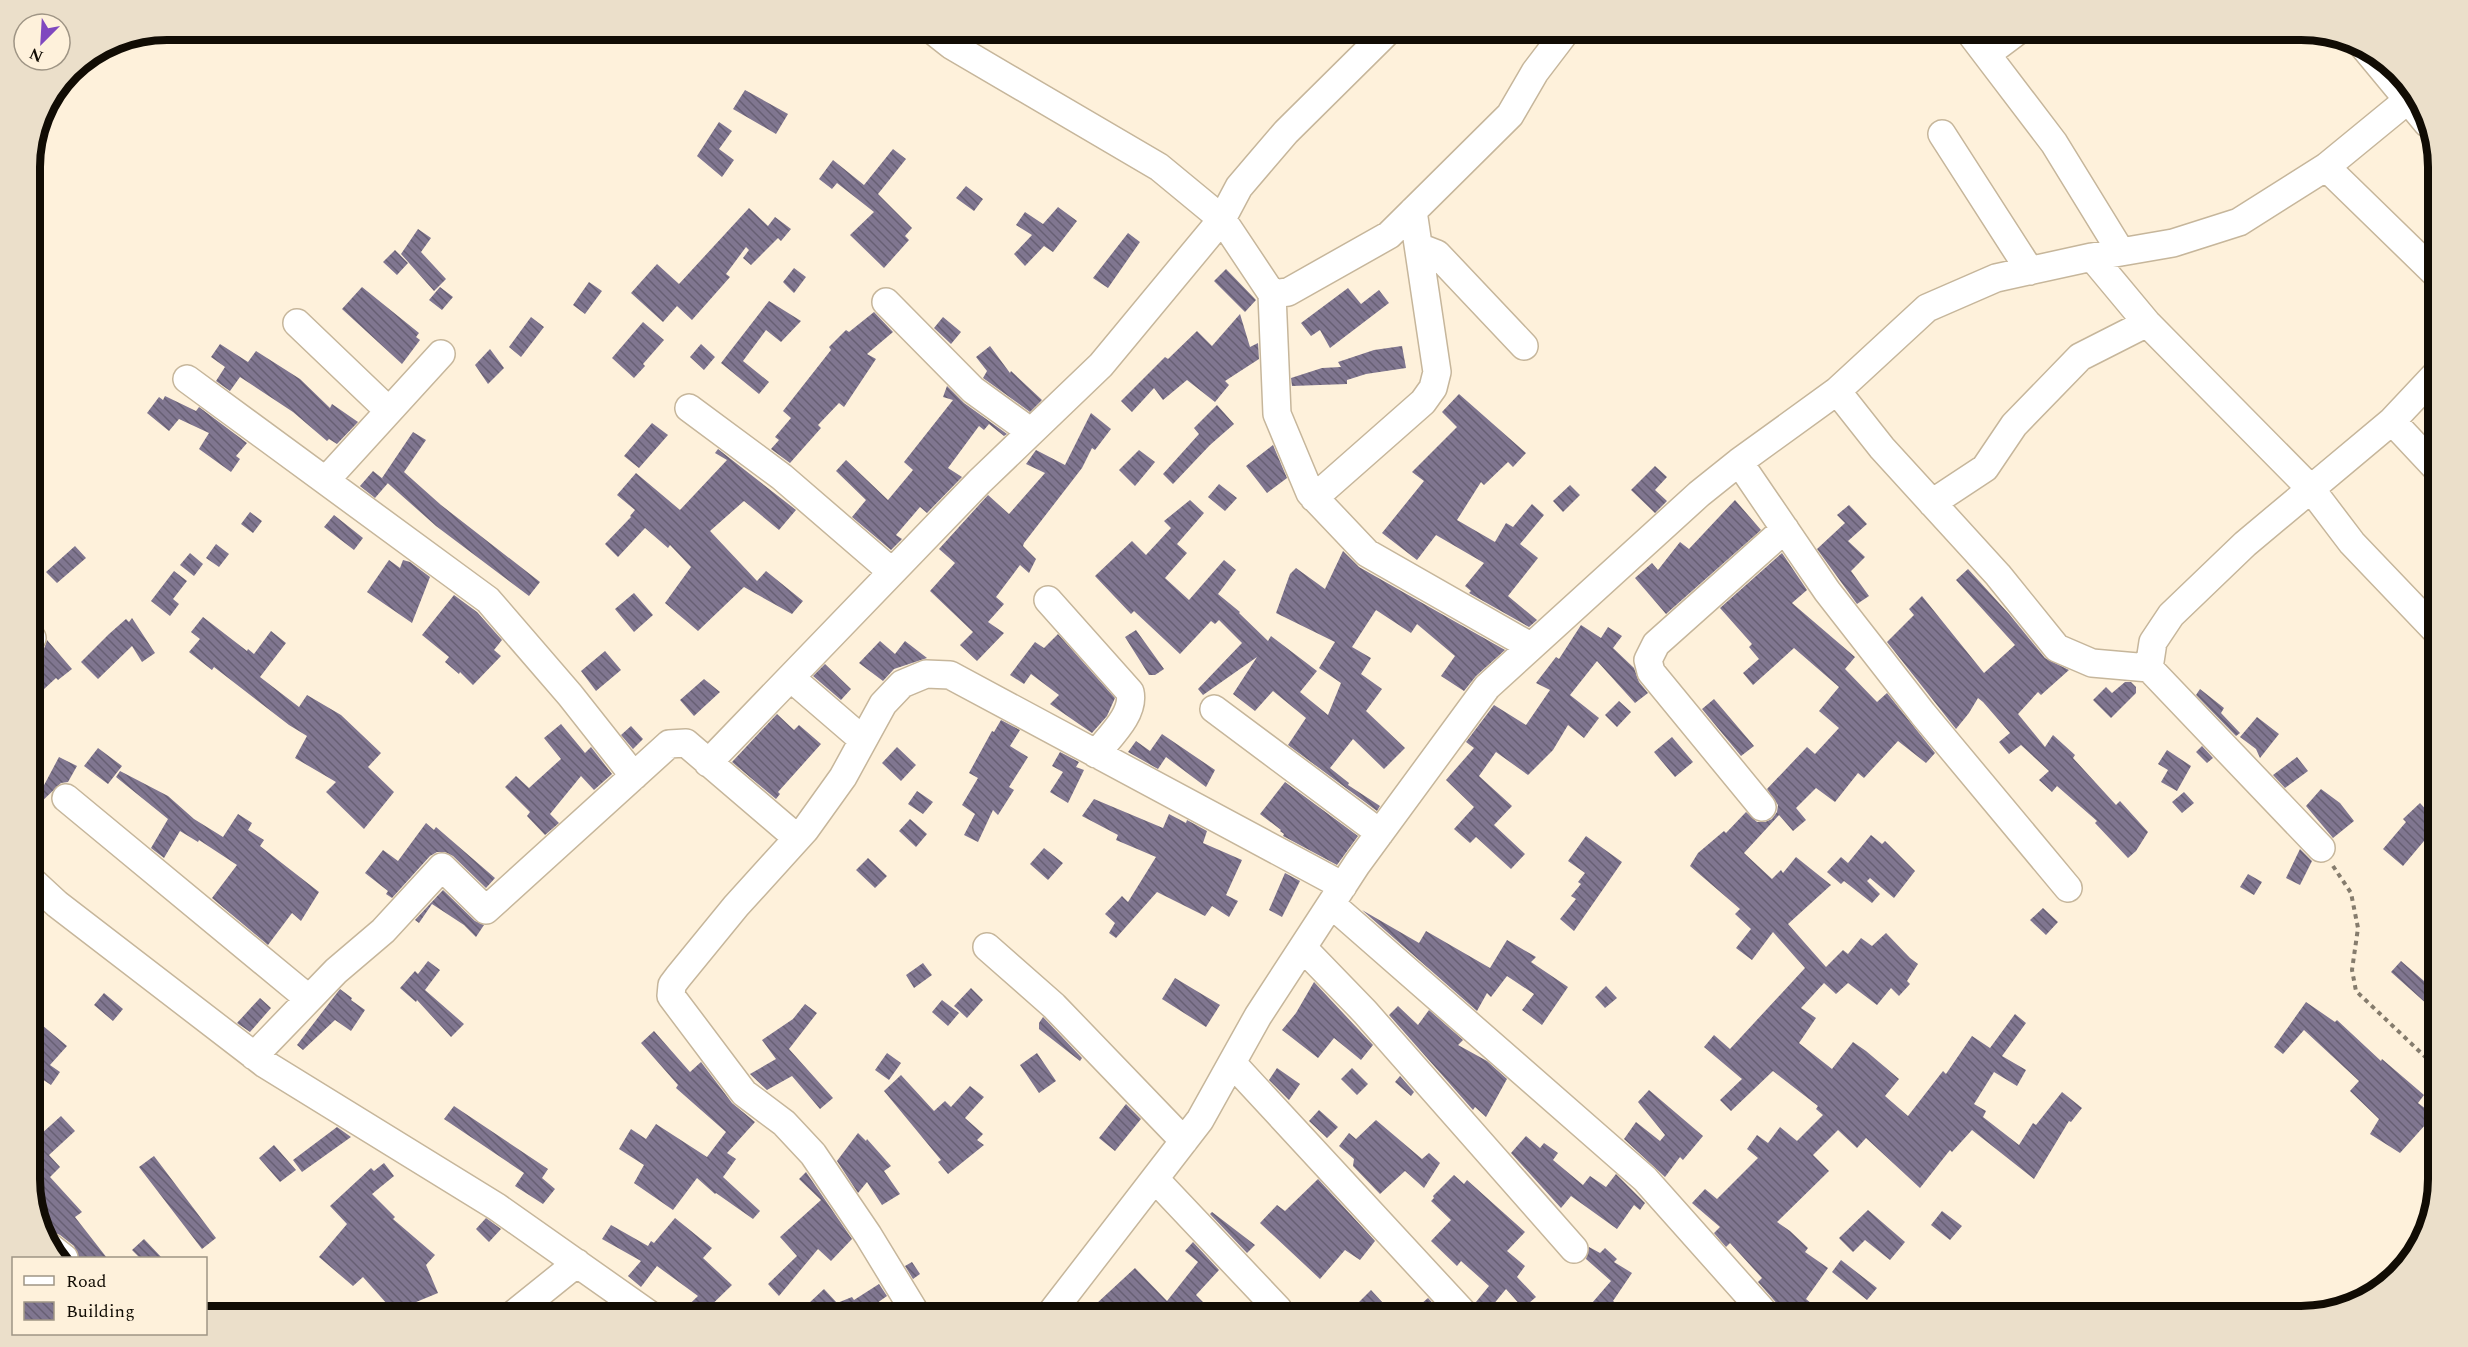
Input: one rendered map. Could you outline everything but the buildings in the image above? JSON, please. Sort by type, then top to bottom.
[{"type":"street","points":[[708,764],[892,572],[1101,365],[1222,219],[1239,187],[1286,132],[1378,40]]},
{"type":"street","points":[[1272,294],[1288,292],[1389,235],[1510,115],[1535,72],[1559,40]]},
{"type":"street","points":[[1976,40],[2054,142],[2121,252]]},
{"type":"street","points":[[1987,54],[2005,40]]},
{"type":"street","points":[[945,41],[1159,167],[1222,219],[1272,294],[1277,414],[1310,493],[1367,554],[1530,646]]},
{"type":"street","points":[[1057,1306],[1200,1120],[1258,1016],[1337,895],[1487,687],[1699,494],[1738,462],[1837,391],[1927,308],[1996,278],[2092,257],[2173,243],[2239,222],[2326,167],[2408,100]]},
{"type":"street","points":[[1942,134],[2030,271]]},
{"type":"street","points":[[2326,167],[2427,265]]},
{"type":"street","points":[[1314,498],[1423,402],[1433,388],[1437,372],[1413,211]]},
{"type":"street","points":[[1419,247],[1437,254],[1524,346]]},
{"type":"street","points":[[2092,257],[2147,323],[2311,489],[2352,543],[2427,622]]},
{"type":"street","points":[[886,302],[973,390],[1031,432]]},
{"type":"street","points":[[297,323],[389,411]]},
{"type":"street","points":[[1932,503],[1985,468],[2014,425],[2080,357],[2147,323]]},
{"type":"street","points":[[326,480],[441,354]]},
{"type":"street","points":[[187,379],[488,600],[570,695],[634,776]]},
{"type":"street","points":[[2150,668],[2153,642],[2171,615],[2245,544],[2392,421],[2427,383]]},
{"type":"street","points":[[1837,391],[1882,448],[1998,575],[2057,648],[2092,663],[2150,668],[2321,849]]},
{"type":"street","points":[[689,408],[782,477],[892,572]]},
{"type":"street","points":[[2392,421],[2427,459]]},
{"type":"street","points":[[1738,462],[1827,591],[1923,714],[2068,888]]},
{"type":"street","points":[[1762,807],[1651,672],[1648,660],[1656,644],[1785,529]]},
{"type":"street","points":[[1048,600],[1130,692],[1132,701],[1126,714],[1096,754]]},
{"type":"street","points":[[911,1306],[868,1235],[813,1154],[784,1123],[744,1093],[670,996],[672,985],[678,977],[736,906],[797,838],[843,777],[883,704],[902,684],[926,674],[950,675],[1096,754],[1337,895],[1645,1179],[1758,1306]]},
{"type":"street","points":[[791,678],[863,740]]},
{"type":"street","points":[[1214,709],[1380,833]]},
{"type":"street","points":[[254,1056],[336,971],[383,931],[442,867],[486,910],[669,744],[686,743],[797,838]]},
{"type":"street","points":[[66,798],[309,999]]},
{"type":"street","points":[[41,889],[254,1056],[497,1207],[638,1306]]},
{"type":"street","points":[[987,946],[1054,1006],[1184,1141]]},
{"type":"street","points":[[1303,948],[1365,1012],[1574,1249]]},
{"type":"street","points":[[1232,1063],[1457,1306]]},
{"type":"street","points":[[1155,1179],[1275,1306]]},
{"type":"street","points":[[524,1306],[577,1263]]},
{"type":"path","points":[[2321,849],[2351,893],[2358,928],[2352,970],[2356,990],[2428,1059]]}]
